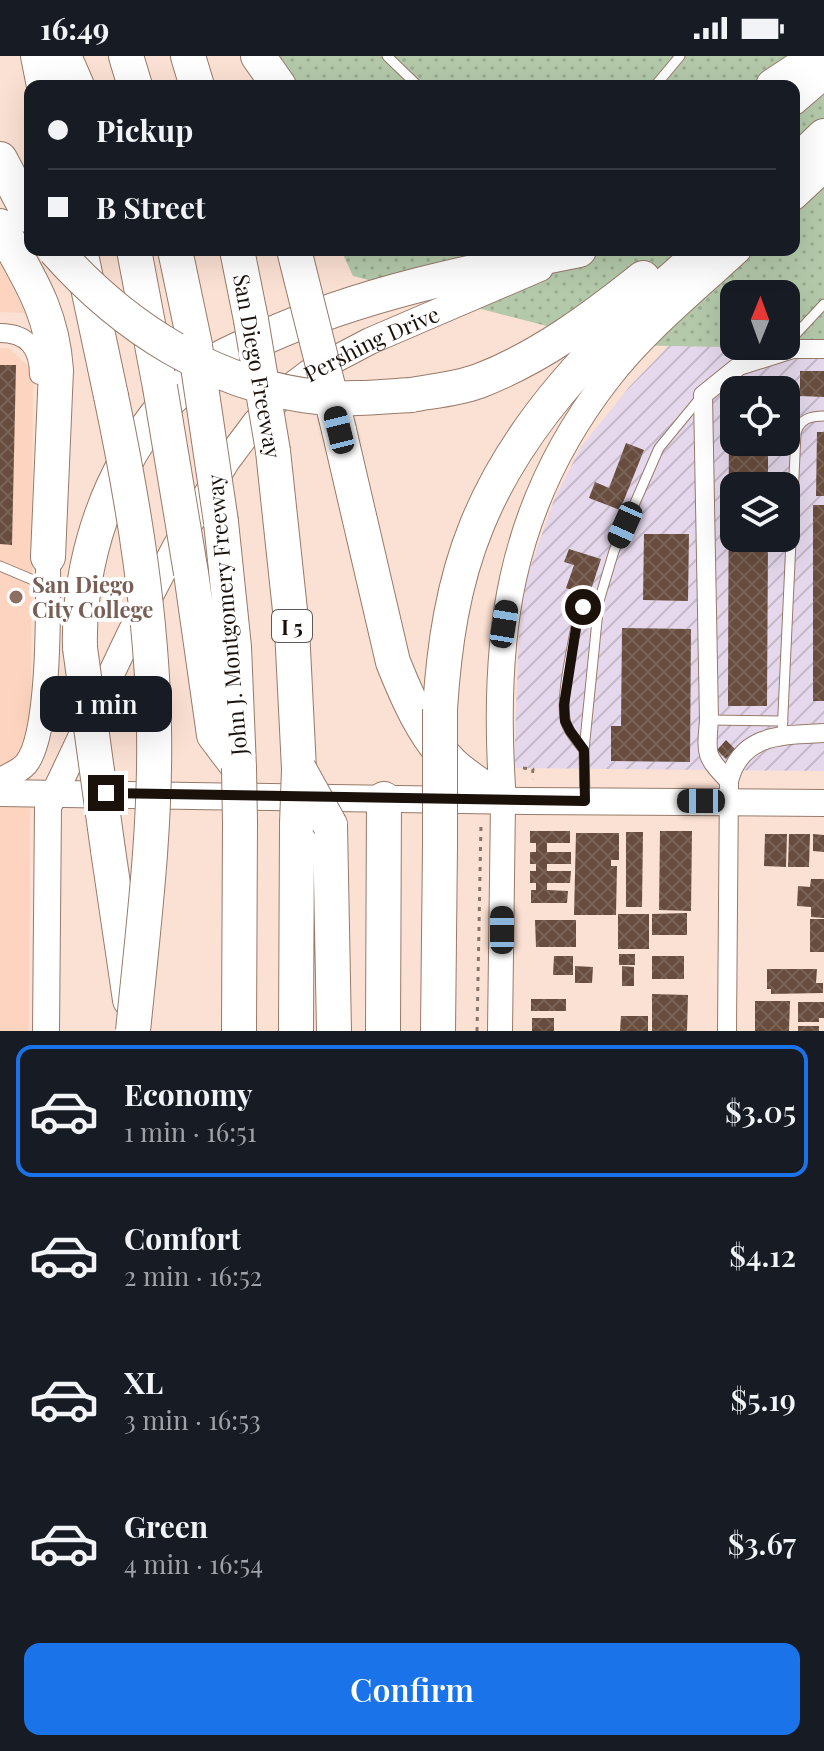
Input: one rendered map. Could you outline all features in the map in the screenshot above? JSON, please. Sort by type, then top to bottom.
[{"type":"highway","points":[[38,56],[43,80]]},
{"type":"highway","points":[[64,56],[74,80]]},
{"type":"highway","points":[[126,56],[133,80]]},
{"type":"highway","points":[[188,56],[195,80]]},
{"type":"highway","points":[[244,56],[249,80]]},
{"type":"highway","points":[[258,56],[275,80]]},
{"type":"highway","points":[[782,80],[818,56]]},
{"type":"highway","points":[[800,152],[824,134]]},
{"type":"highway","points":[[800,159],[824,134]]},
{"type":"highway","points":[[2,165],[24,205]]},
{"type":"highway","points":[[0,226],[37,295],[54,339],[56,370],[48,572]]},
{"type":"highway","points":[[61,256],[107,303],[178,352],[227,375],[280,391],[319,397],[411,395],[478,381],[528,357],[591,317],[670,256]]},
{"type":"highway","points":[[81,256],[132,496],[148,635],[154,727],[151,855],[134,1031]]},
{"type":"highway","points":[[135,256],[169,433],[214,735],[239,768]]},
{"type":"highway","name":"John J. Montgomery Freeway","points":[[176,256],[195,345],[221,522],[234,647],[240,823],[239,1031]]},
{"type":"highway","name":"San Diego Freeway","points":[[238,256],[275,467],[292,629],[299,769],[314,824]]},
{"type":"highway","points":[[296,256],[393,662],[406,696],[437,744],[491,811]]},
{"type":"highway","points":[[134,1031],[80,648],[79,613],[83,579],[108,498],[134,450],[189,382],[234,351],[288,327],[366,300],[488,268],[549,256]]},
{"type":"highway","points":[[438,1031],[443,658],[450,614],[477,525],[528,433],[577,371],[614,331],[697,256]]},
{"type":"highway","points":[[383,1031],[384,799]]},
{"type":"highway","points":[[296,1031],[314,824]]},
{"type":"highway","points":[[314,824],[334,1031]]},
{"type":"main road","points":[[800,97],[824,76]]},
{"type":"main road","points":[[800,191],[824,169]]},
{"type":"main road","name":"Pershing Drive","points":[[46,1031],[48,807],[131,632],[175,548],[226,462],[256,422],[289,388],[309,373],[370,341],[566,256]]},
{"type":"main road","points":[[491,811],[500,758],[504,624],[511,577],[527,524],[546,477],[572,429],[610,376],[663,320],[732,256]]},
{"type":"main road","points":[[0,790],[51,769],[107,662],[131,632]]},
{"type":"main road","points":[[0,790],[384,799],[491,811],[585,801],[729,792],[824,803]]},
{"type":"street","points":[[0,780],[25,765],[38,731],[47,668],[48,572],[39,462],[39,358],[34,346],[22,337],[4,333]]},
{"type":"street","points":[[800,349],[824,349]]},
{"type":"street","points":[[729,792],[707,750],[703,395],[739,366],[758,360]]},
{"type":"street","points":[[727,1031],[729,792],[733,766],[739,758],[782,728],[824,733]]},
{"type":"street","points":[[491,811],[500,1031]]},
{"type":"lane","points":[[387,56],[412,80]]},
{"type":"lane","points":[[660,80],[680,56]]},
{"type":"lane","points":[[800,330],[824,304]]},
{"type":"lane","points":[[585,801],[584,750],[599,601],[614,551],[659,448],[703,395]]},
{"type":"lane","points":[[709,720],[782,728],[796,433],[798,425],[805,419],[824,416]]},
{"type":"lane","points":[[0,566],[48,572]]},
{"type":"lane","points":[[584,750],[565,721],[564,705],[578,615],[583,607],[599,601]]},
{"type":"path","points":[[513,768],[533,769]]},
{"type":"path","points":[[477,1031],[491,811]]},
{"type":"shaded area","points":[[0,261],[25,313],[0,312]]},
{"type":"shaded area","points":[[824,275],[824,771],[514,768],[519,632],[527,577],[554,500],[581,447],[630,386],[698,316],[720,334],[720,360],[800,360],[800,320]]},
{"type":"shaded area","name":"San Diego City College","points":[[0,348],[8,348],[33,370],[29,1031],[0,1031]]},
{"type":"green space","points":[[254,56],[824,56],[824,349],[800,349],[800,280],[720,280],[720,347],[621,345],[353,276],[344,256],[800,256],[800,80],[265,80]]},
{"type":"building","points":[[0,365],[16,365],[12,545],[0,544]]},
{"type":"building","points":[[800,371],[824,371],[824,397],[800,396]]},
{"type":"building","points":[[817,432],[824,432],[824,496],[816,496]]},
{"type":"building","points":[[626,443],[644,450],[620,510],[589,498],[595,482],[609,488]]},
{"type":"building","points":[[729,456],[768,456],[768,472],[729,472]]},
{"type":"building","points":[[813,505],[824,505],[824,701],[813,701]]},
{"type":"building","points":[[644,534],[689,534],[688,601],[643,600]]},
{"type":"building","points":[[569,549],[601,559],[589,596],[566,588],[574,565],[564,562]]},
{"type":"building","points":[[729,552],[768,552],[767,706],[728,706]]},
{"type":"building","points":[[622,628],[691,629],[690,762],[611,761],[611,726],[621,726]]},
{"type":"building","points":[[726,740],[735,749],[726,759],[717,750]]},
{"type":"building","points":[[530,831],[570,831],[570,843],[547,843],[547,852],[571,852],[571,864],[547,864],[547,871],[571,871],[570,883],[547,883],[547,890],[568,891],[567,903],[531,903],[531,890],[536,890],[536,883],[530,883],[530,871],[536,871],[536,864],[530,864],[530,852],[536,852],[536,843],[530,843]]},
{"type":"building","points":[[660,831],[692,831],[691,911],[659,910]]},
{"type":"building","points":[[626,832],[643,832],[642,907],[626,907]]},
{"type":"building","points":[[576,833],[619,833],[619,860],[611,860],[611,866],[617,866],[616,915],[574,915]]},
{"type":"building","points":[[765,834],[787,834],[786,867],[764,866]]},
{"type":"building","points":[[789,834],[810,834],[809,867],[788,867]]},
{"type":"building","points":[[813,834],[824,835],[824,852],[813,851]]},
{"type":"building","points":[[811,879],[824,879],[824,918],[811,917],[811,907],[797,906],[798,886],[810,887]]},
{"type":"building","points":[[687,913],[687,935],[652,935],[652,914]]},
{"type":"building","points":[[618,914],[649,914],[649,949],[618,949]]},
{"type":"building","points":[[810,919],[824,919],[824,952],[810,952]]},
{"type":"building","points":[[535,920],[576,920],[576,947],[536,947]]},
{"type":"building","points":[[619,954],[635,954],[635,965],[619,965]]},
{"type":"building","points":[[554,956],[573,956],[573,975],[553,975]]},
{"type":"building","points":[[652,956],[684,956],[684,979],[652,979]]},
{"type":"building","points":[[575,966],[593,967],[592,983],[575,983]]},
{"type":"building","points":[[622,966],[634,967],[634,986],[622,986]]},
{"type":"building","points":[[767,969],[817,969],[816,983],[823,983],[823,993],[771,994],[771,989],[767,989]]},
{"type":"building","points":[[652,994],[688,995],[687,1031],[652,1031]]},
{"type":"building","points":[[531,999],[566,999],[566,1011],[531,1011]]},
{"type":"building","points":[[755,1001],[790,1001],[789,1031],[755,1031]]},
{"type":"building","points":[[798,1002],[824,1002],[824,1018],[819,1018],[819,1022],[798,1022]]},
{"type":"building","points":[[621,1016],[648,1016],[648,1031],[620,1031]]},
{"type":"building","points":[[532,1018],[554,1018],[554,1031],[532,1031]]},
{"type":"building","points":[[798,1026],[819,1026],[819,1031],[798,1031]]},
{"type":"place","name":"San Diego City College","points":[[16,597]]},
{"type":"route","points":[[106,793],[585,801],[584,750],[565,721],[564,705],[578,615],[583,607]]}]
